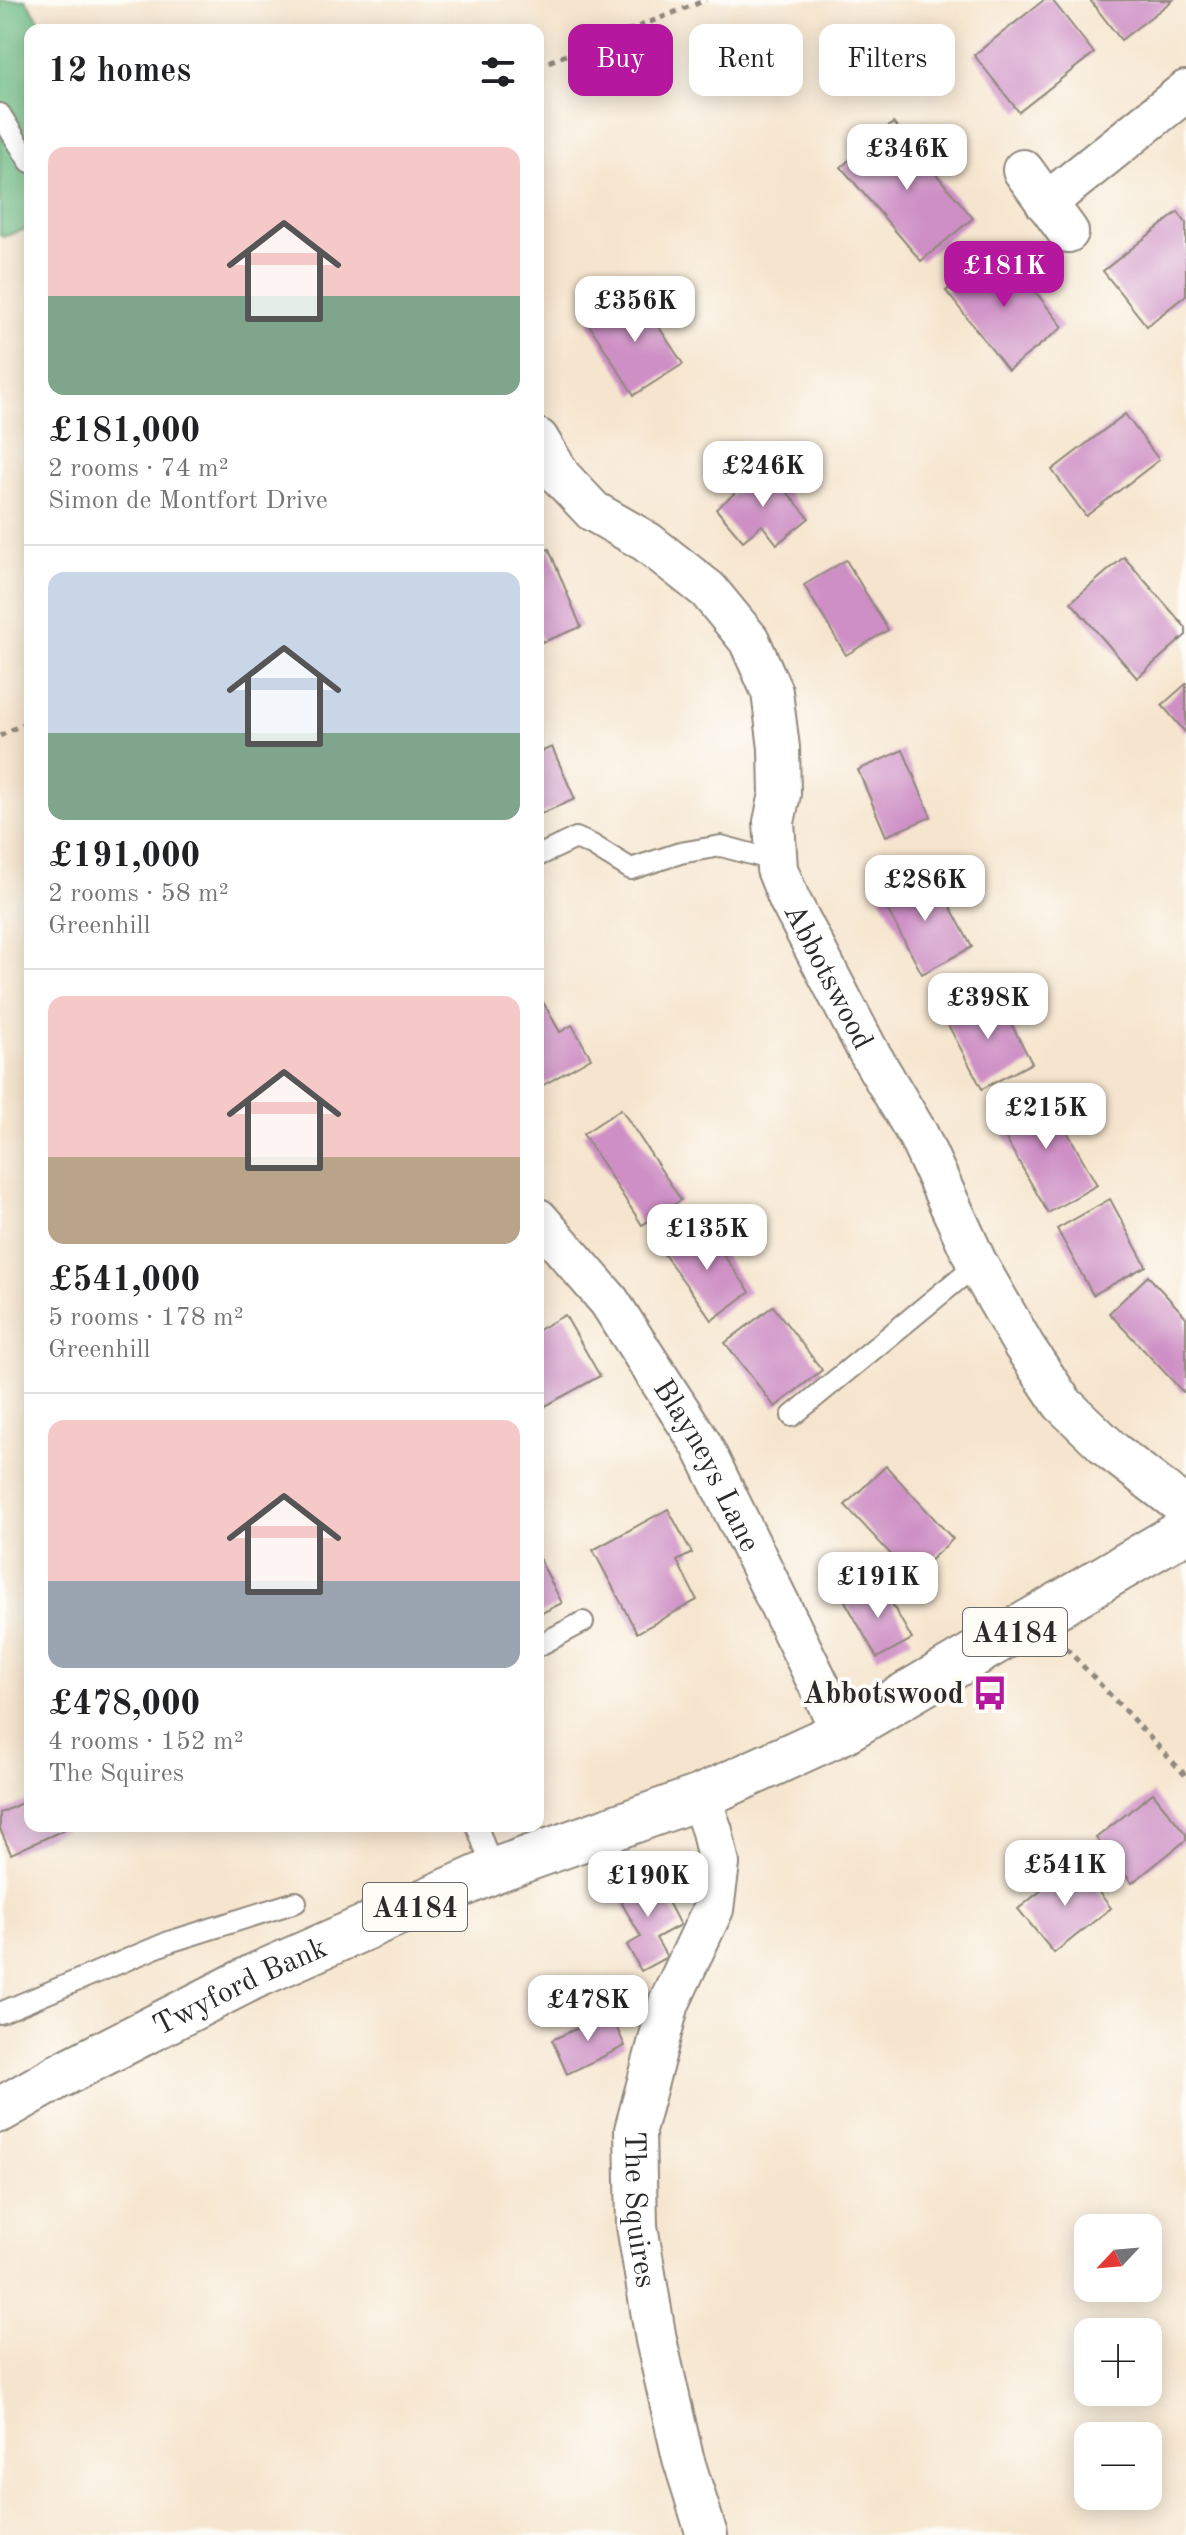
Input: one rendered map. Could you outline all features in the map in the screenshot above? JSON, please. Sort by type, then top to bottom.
[{"type":"main road","name":"A4184","points":[[842,1732],[1186,1530]]},
{"type":"main road","name":"Twyford Bank","points":[[0,2110],[59,2076],[255,1976],[493,1871],[700,1797],[842,1732]]},
{"type":"street","points":[[1023,170],[1057,218],[1186,91]]},
{"type":"street","name":"Abbotswood","points":[[544,449],[561,477],[593,511],[647,542],[708,590],[749,640],[772,692],[779,748],[780,794],[774,822],[777,861],[789,899],[867,1049],[918,1135],[977,1264],[1024,1346],[1062,1403],[1113,1452],[1186,1508]]},
{"type":"street","name":"Blayneys Lane","points":[[544,1226],[609,1301],[701,1444],[842,1732]]},
{"type":"street","name":"The Squires","points":[[700,1797],[719,1864],[713,1909],[669,2003],[635,2130],[637,2226],[656,2340],[683,2458],[707,2535]]},
{"type":"lane","points":[[0,114],[24,152]]},
{"type":"lane","points":[[544,853],[576,838],[631,869],[680,853],[721,846],[777,861]]},
{"type":"lane","points":[[792,1416],[977,1264]]},
{"type":"lane","points":[[544,1643],[583,1622]]},
{"type":"lane","points":[[479,1832],[493,1871]]},
{"type":"lane","points":[[0,2013],[169,1942],[296,1902]]},
{"type":"path","points":[[544,64],[706,0]]},
{"type":"path","points":[[0,736],[24,723]]},
{"type":"path","points":[[1038,1618],[1186,1776]]},
{"type":"green space","points":[[0,0],[26,0],[42,24],[24,24],[24,230],[2,237]]},
{"type":"building","points":[[1044,0],[1052,0],[1094,53],[1019,112],[974,55]]},
{"type":"building","points":[[1090,0],[1173,0],[1121,40]]},
{"type":"building","points":[[893,123],[973,218],[921,261],[841,167]]},
{"type":"building","points":[[1178,212],[1186,223],[1186,295],[1147,326],[1103,271]]},
{"type":"building","points":[[1001,248],[1063,327],[1008,370],[946,291]]},
{"type":"building","points":[[636,292],[683,364],[634,395],[588,323]]},
{"type":"building","points":[[1125,414],[1159,460],[1086,516],[1052,470]]},
{"type":"building","points":[[766,467],[809,518],[777,544],[762,525],[743,541],[716,509]]},
{"type":"building","points":[[549,549],[581,627],[544,642],[544,551]]},
{"type":"building","points":[[1124,557],[1186,628],[1186,635],[1137,678],[1071,602]]},
{"type":"building","points":[[846,560],[888,630],[846,655],[804,585]]},
{"type":"building","points":[[1186,684],[1186,733],[1162,705]]},
{"type":"building","points":[[552,747],[575,799],[544,812],[544,750]]},
{"type":"building","points":[[903,750],[931,817],[886,836],[858,770]]},
{"type":"building","points":[[908,877],[915,891],[936,880],[972,947],[922,974],[878,892]]},
{"type":"building","points":[[994,992],[1032,1063],[982,1089],[945,1019]]},
{"type":"building","points":[[544,1004],[560,1032],[572,1025],[591,1058],[544,1085]]},
{"type":"building","points":[[1044,1090],[1097,1185],[1048,1213],[994,1118]]},
{"type":"building","points":[[621,1109],[681,1200],[642,1225],[583,1134]]},
{"type":"building","points":[[1110,1199],[1146,1266],[1093,1295],[1057,1229]]},
{"type":"building","points":[[702,1225],[750,1292],[712,1320],[663,1253]]},
{"type":"building","points":[[1148,1276],[1186,1317],[1186,1390],[1183,1392],[1109,1313]]},
{"type":"building","points":[[773,1306],[822,1370],[775,1407],[725,1343]]},
{"type":"building","points":[[565,1315],[600,1376],[544,1407],[544,1327]]},
{"type":"building","points":[[886,1466],[953,1539],[912,1577],[845,1505]]},
{"type":"building","points":[[668,1509],[692,1553],[677,1561],[697,1600],[637,1633],[593,1550]]},
{"type":"building","points":[[544,1568],[562,1603],[544,1612]]},
{"type":"building","points":[[879,1581],[912,1639],[877,1658],[845,1601]]},
{"type":"building","points":[[1153,1793],[1186,1834],[1186,1840],[1132,1883],[1096,1838]]},
{"type":"building","points":[[24,1802],[24,1832],[59,1832],[11,1854],[0,1829],[0,1813]]},
{"type":"building","points":[[1076,1863],[1111,1908],[1054,1953],[1018,1909]]},
{"type":"building","points":[[653,1873],[680,1925],[656,1938],[667,1957],[641,1971],[627,1945],[641,1937],[616,1893]]},
{"type":"building","points":[[610,2013],[625,2046],[567,2074],[552,2040]]},
{"type":"place","name":"Abbotswood","points":[[990,1693]]}]
